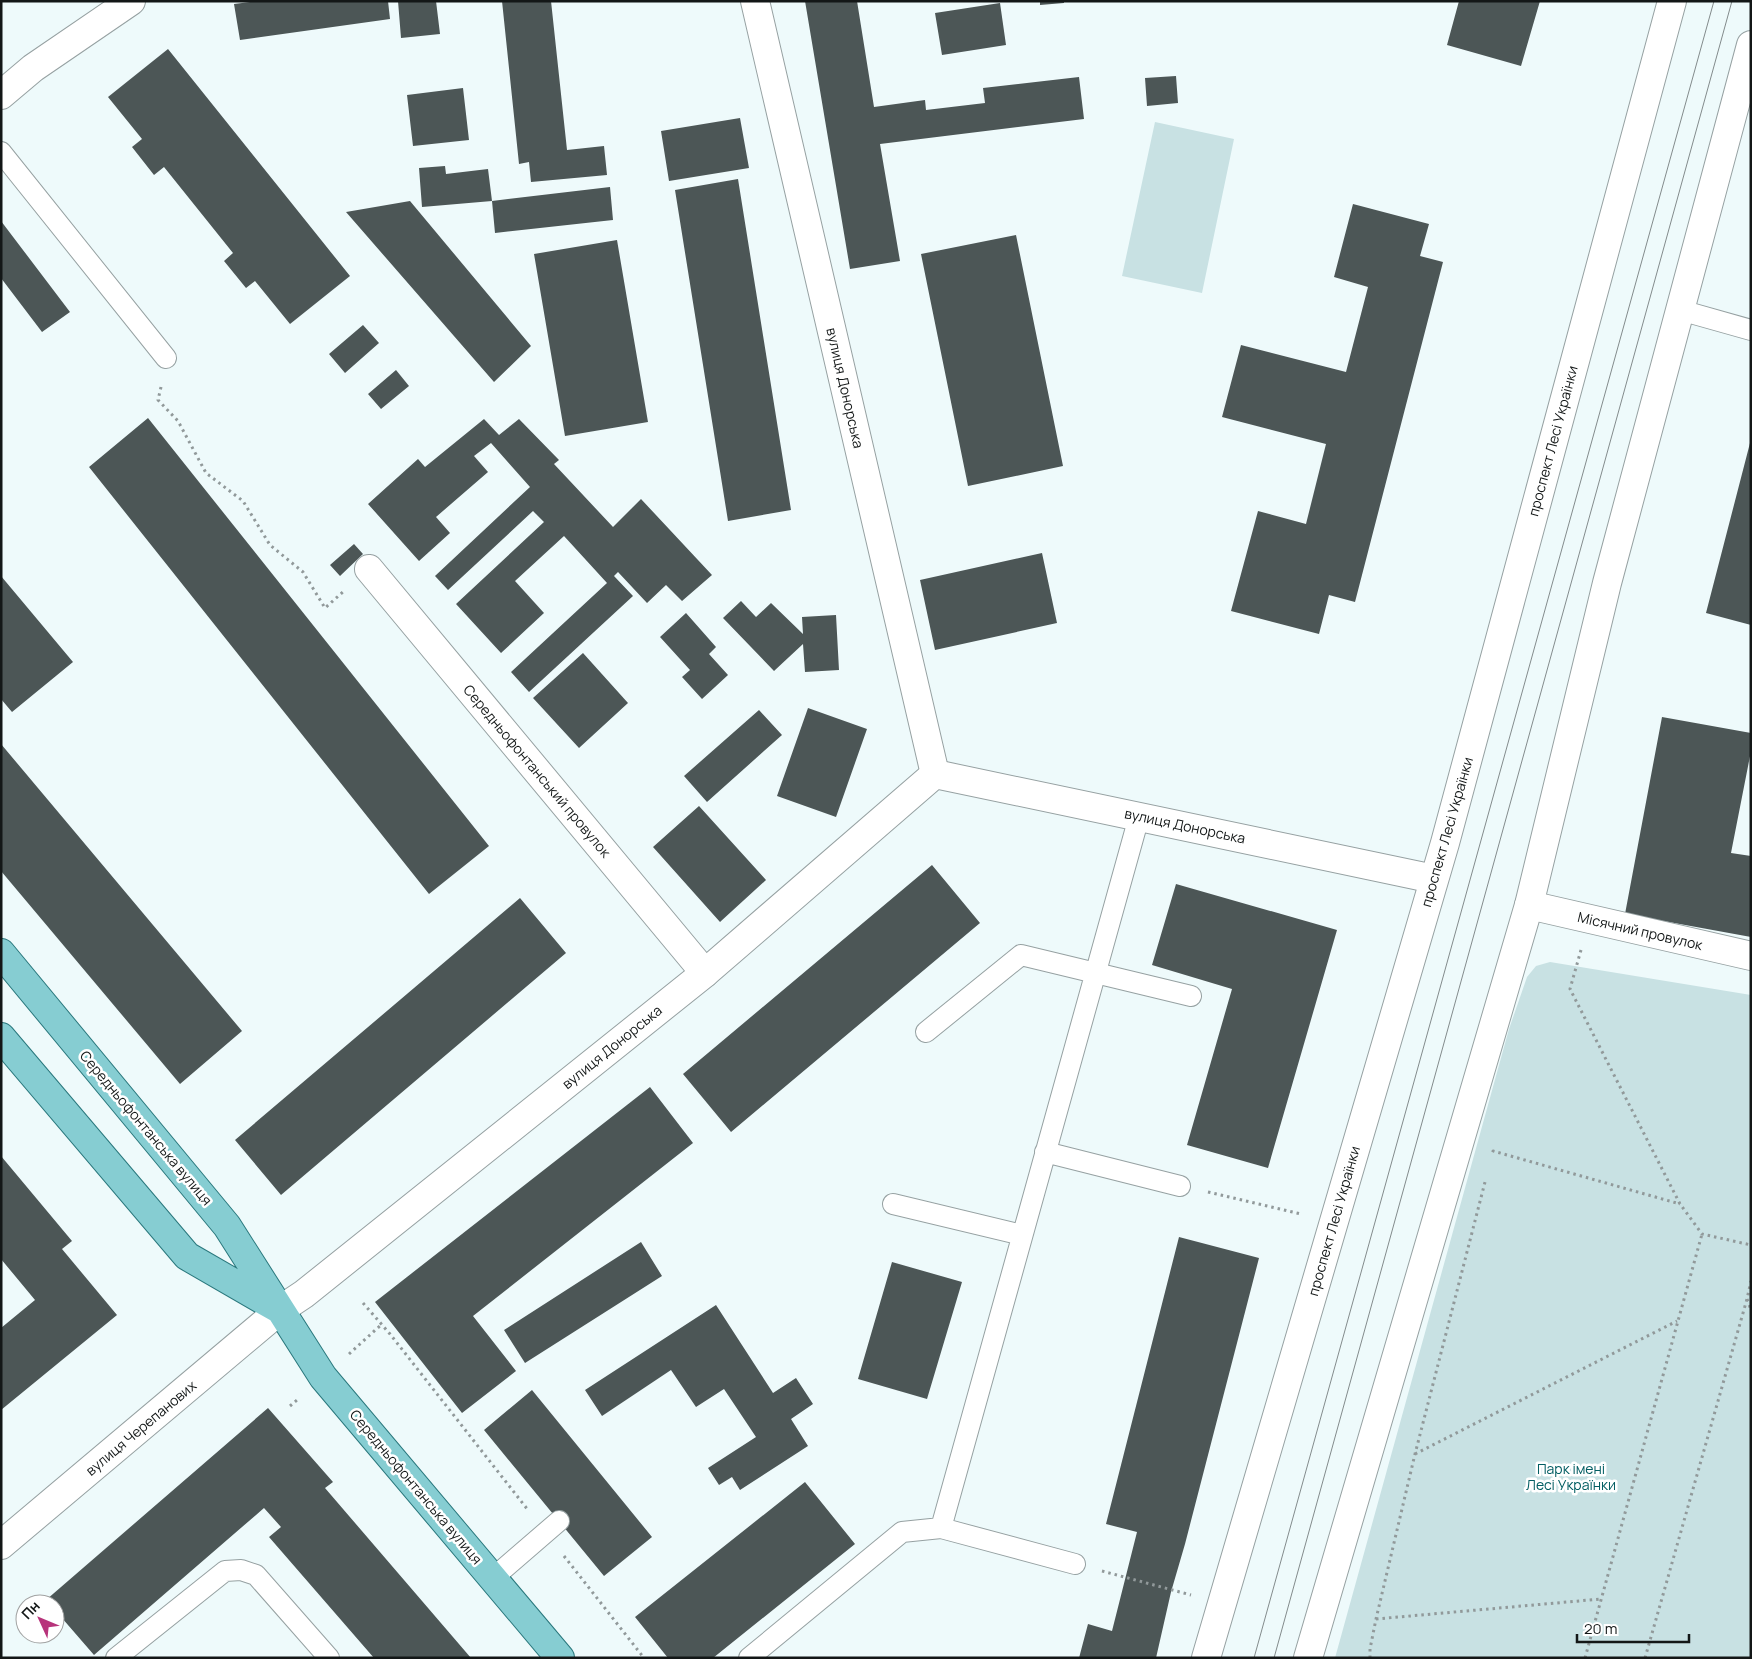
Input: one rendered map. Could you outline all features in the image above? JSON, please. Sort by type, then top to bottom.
[{"type":"main road","name":"Середньофонтанська вулиця","points":[[1,953],[227,1226],[323,1377],[560,1658]]},
{"type":"main road","name":"Середньофонтанська вулиця","points":[[1,1037],[187,1256],[280,1310]]},
{"type":"street","points":[[1,95],[33,68],[131,1]]},
{"type":"street","name":"вулиця Донорська","points":[[755,1],[935,774]]},
{"type":"street","name":"проспект Лесі Українки","points":[[1206,1658],[1434,879],[1672,1]]},
{"type":"street","points":[[1308,1658],[1529,905],[1607,583],[1751,46]]},
{"type":"street","name":"Середньофонтанський провулок","points":[[369,569],[705,973]]},
{"type":"street","name":"вулиця Донорська","points":[[935,774],[1434,879]]},
{"type":"street","name":"вулиця Донорська","points":[[280,1310],[304,1294],[705,973],[935,774]]},
{"type":"street","name":"Місячний провулок","points":[[1529,905],[1751,956]]},
{"type":"street","name":"вулиця Черепанових","points":[[1,1545],[280,1310]]},
{"type":"lane","points":[[1,152],[166,358]]},
{"type":"lane","points":[[1680,310],[1751,330]]},
{"type":"lane","points":[[941,1528],[1139,817]]},
{"type":"lane","points":[[926,1032],[1021,955],[1191,996]]},
{"type":"lane","points":[[1045,1152],[1180,1186]]},
{"type":"lane","points":[[893,1204],[1022,1235]]},
{"type":"lane","points":[[493,1578],[552,1527]]},
{"type":"lane","points":[[749,1658],[902,1532],[941,1528],[1075,1564]]},
{"type":"lane","points":[[116,1658],[225,1571],[241,1570],[256,1575],[329,1658]]},
{"type":"path","points":[[166,358],[158,400],[178,421],[206,473],[244,501],[270,545],[303,572],[325,608],[369,569]]},
{"type":"path","points":[[1590,919],[1570,989],[1680,1204],[1702,1234],[1751,1245]]},
{"type":"path","points":[[1491,1160],[1493,1151],[1680,1204]]},
{"type":"path","points":[[1370,1658],[1376,1619],[1415,1454],[1486,1179]]},
{"type":"path","points":[[1180,1186],[1305,1215]]},
{"type":"path","points":[[1584,1658],[1702,1234]]},
{"type":"path","points":[[1646,1658],[1751,1281]]},
{"type":"path","points":[[1747,1299],[1751,1310]]},
{"type":"path","points":[[363,1303],[552,1527],[644,1658]]},
{"type":"path","points":[[1415,1454],[1678,1321]]},
{"type":"path","points":[[1075,1564],[1192,1595]]},
{"type":"path","points":[[1376,1619],[1601,1599]]},
{"type":"green space","points":[[1155,122],[1234,139],[1202,293],[1122,276]]},
{"type":"green space","name":"Парк імені Лесі Українки","points":[[1550,962],[1751,995],[1751,1658],[1335,1658],[1509,1029],[1527,977],[1536,966]]},
{"type":"building","points":[[257,1],[388,1],[390,19],[240,40],[234,4]]},
{"type":"building","points":[[398,1],[436,1],[440,34],[401,38]]},
{"type":"building","points":[[502,1],[551,1],[567,150],[604,146],[607,175],[531,182],[529,162],[519,164]]},
{"type":"building","points":[[805,1],[857,1],[874,107],[925,100],[926,110],[985,103],[983,88],[1079,77],[1084,119],[880,144],[900,261],[850,269]]},
{"type":"building","points":[[1040,1],[1064,1],[1064,3],[1040,5]]},
{"type":"building","points":[[1459,1],[1540,1],[1521,66],[1447,45]]},
{"type":"building","points":[[1000,3],[1006,45],[942,55],[935,13]]},
{"type":"building","points":[[168,49],[350,276],[290,324],[255,281],[246,288],[224,261],[233,253],[164,167],[154,175],[132,147],[142,139],[108,97]]},
{"type":"building","points":[[1176,76],[1178,103],[1147,106],[1145,78]]},
{"type":"building","points":[[463,88],[469,140],[413,146],[407,95]]},
{"type":"building","points":[[740,118],[749,168],[669,181],[661,131]]},
{"type":"building","points":[[445,166],[446,174],[488,169],[492,201],[422,207],[419,168]]},
{"type":"building","points":[[738,179],[791,510],[728,521],[675,190]]},
{"type":"building","points":[[610,187],[613,220],[495,233],[492,201]]},
{"type":"building","points":[[410,201],[531,346],[494,382],[346,212]]},
{"type":"building","points":[[1353,204],[1429,224],[1420,256],[1443,262],[1355,602],[1329,595],[1319,634],[1231,611],[1258,511],[1306,524],[1326,444],[1222,417],[1241,345],[1346,372],[1368,287],[1334,277]]},
{"type":"building","points":[[1,221],[70,312],[42,332],[1,278]]},
{"type":"building","points":[[1016,235],[1063,466],[968,486],[921,254]]},
{"type":"building","points":[[617,240],[648,422],[565,436],[534,254]]},
{"type":"building","points":[[363,325],[379,343],[345,373],[329,354]]},
{"type":"building","points":[[396,370],[409,386],[381,409],[368,394]]},
{"type":"building","points":[[148,418],[489,846],[429,894],[89,467]]},
{"type":"building","points":[[484,419],[499,435],[519,419],[559,460],[554,464],[613,527],[641,499],[712,575],[682,601],[666,585],[647,603],[618,572],[614,576],[633,596],[529,692],[511,672],[607,583],[564,536],[515,581],[544,613],[501,653],[456,604],[544,522],[533,511],[448,590],[435,576],[530,487],[491,443],[474,456],[488,472],[436,517],[450,533],[419,561],[368,504],[418,459],[425,467]]},
{"type":"building","points":[[1751,443],[1751,625],[1706,613]]},
{"type":"building","points":[[354,544],[363,554],[340,576],[330,565]]},
{"type":"building","points":[[1042,553],[1057,623],[935,650],[920,580]]},
{"type":"building","points":[[1,576],[73,662],[12,712],[1,699]]},
{"type":"building","points":[[741,601],[756,617],[771,603],[803,634],[802,617],[836,615],[839,670],[805,672],[803,644],[774,671],[723,618]]},
{"type":"building","points":[[686,613],[716,647],[709,654],[728,675],[702,699],[682,677],[690,670],[660,637]]},
{"type":"building","points":[[583,653],[628,703],[579,748],[533,698]]},
{"type":"building","points":[[808,708],[867,729],[836,817],[777,796]]},
{"type":"building","points":[[759,710],[782,735],[707,802],[684,776]]},
{"type":"building","points":[[1662,717],[1751,733],[1751,751],[1731,853],[1751,856],[1751,937],[1625,914]]},
{"type":"building","points":[[1,744],[242,1031],[180,1084],[1,871]]},
{"type":"building","points":[[699,806],[766,880],[720,922],[653,847]]},
{"type":"building","points":[[932,865],[980,923],[731,1132],[683,1074]]},
{"type":"building","points":[[1176,884],[1337,930],[1268,1168],[1187,1145],[1232,989],[1152,965]]},
{"type":"building","points":[[520,898],[566,953],[281,1195],[235,1140]]},
{"type":"building","points":[[650,1087],[693,1143],[473,1316],[516,1371],[462,1413],[375,1302]]},
{"type":"building","points":[[1,1156],[72,1241],[62,1249],[117,1315],[1,1410],[1,1328],[35,1300],[1,1259]]},
{"type":"building","points":[[1179,1237],[1259,1258],[1171,1592],[1156,1658],[1079,1658],[1088,1624],[1112,1631],[1137,1532],[1106,1524]]},
{"type":"building","points":[[641,1242],[662,1276],[525,1363],[504,1330]]},
{"type":"building","points":[[892,1262],[962,1282],[927,1399],[858,1379]]},
{"type":"building","points":[[716,1305],[773,1393],[796,1378],[813,1404],[791,1419],[808,1446],[740,1490],[732,1477],[719,1485],[708,1468],[756,1437],[724,1389],[696,1407],[671,1370],[602,1416],[585,1390]]},
{"type":"building","points":[[532,1390],[652,1537],[604,1576],[484,1430]]},
{"type":"building","points":[[268,1408],[333,1482],[325,1488],[471,1658],[374,1658],[269,1537],[281,1527],[264,1508],[94,1655],[65,1622],[65,1594],[53,1594]]},
{"type":"building","points":[[805,1482],[855,1544],[713,1658],[668,1658],[635,1617]]},
{"type":"tram line","points":[[1254,1658],[1714,1]]},
{"type":"tram line","points":[[1274,1658],[1732,1]]}]
